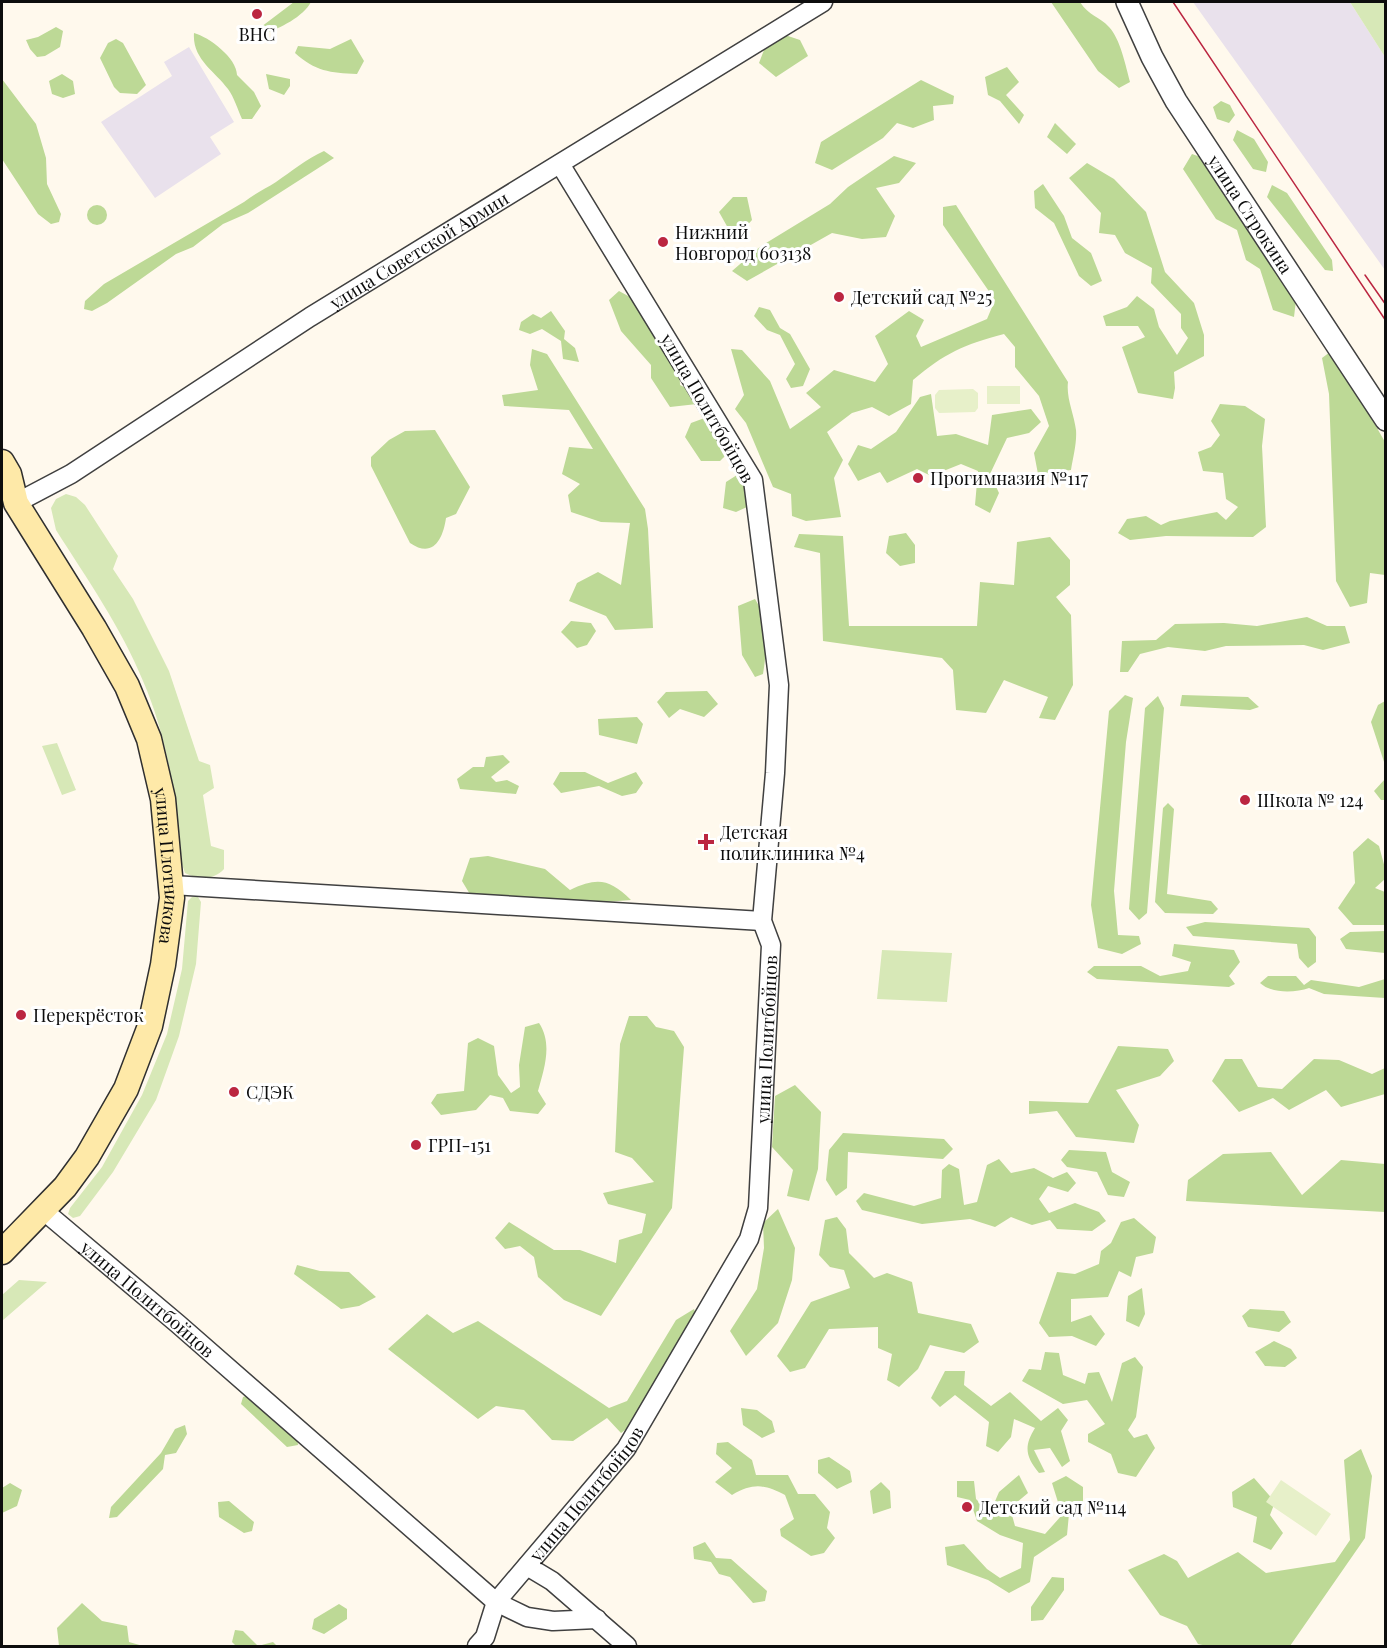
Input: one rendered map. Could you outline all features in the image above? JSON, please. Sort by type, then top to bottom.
[{"type":"main road","name":"улица Плотникова","points":[[2,462],[9,474],[9,499],[94,628],[127,686],[144,728],[163,799],[172,885],[163,965],[150,1026],[126,1089],[87,1157],[65,1187],[2,1252]]},
{"type":"street","name":"улица Советской Армии","points":[[9,499],[71,474],[310,318],[823,2]]},
{"type":"street","name":"улица Строкина","points":[[1127,2],[1152,57],[1176,101],[1386,420]]},
{"type":"street","name":"улица Политбойцов","points":[[477,1647],[485,1637],[496,1602],[626,1449],[749,1239],[758,1208],[771,945],[762,921],[775,773],[779,685],[753,480],[560,164]]},
{"type":"street","points":[[172,885],[762,921]]},
{"type":"street","name":"улица Политбойцов","points":[[44,1211],[178,1324],[496,1602]]},
{"type":"street","points":[[527,1566],[552,1581],[627,1647]]},
{"type":"street","points":[[496,1602],[527,1617],[553,1622],[597,1619]]},
{"type":"shaded area","points":[[1193,2],[1350,2],[1385,57],[1385,270]]},
{"type":"shaded area","points":[[189,47],[234,122],[210,137],[221,154],[155,198],[101,122],[172,76],[164,62]]},
{"type":"green space","points":[[294,2],[311,2],[303,12],[284,25],[264,34],[257,30]]},
{"type":"green space","points":[[1051,2],[1080,2],[1109,27],[1119,45],[1130,82],[1119,88],[1098,71]]},
{"type":"green space","points":[[1350,2],[1385,2],[1385,57]]},
{"type":"green space","points":[[56,27],[63,31],[60,47],[45,56],[37,57],[26,40],[38,37]]},
{"type":"green space","points":[[194,33],[221,49],[236,68],[237,75],[254,92],[261,106],[252,119],[242,119],[228,89],[200,57],[194,42]]},
{"type":"green space","points":[[785,35],[800,40],[808,56],[776,77],[759,63],[764,50]]},
{"type":"green space","points":[[116,39],[123,43],[146,85],[137,94],[120,93],[114,87],[100,58],[108,43]]},
{"type":"green space","points":[[351,39],[364,61],[357,74],[323,70],[309,64],[295,53],[298,46],[330,49]]},
{"type":"green space","points":[[1007,67],[1019,82],[1006,95],[1024,115],[1019,124],[1000,101],[988,95],[985,77]]},
{"type":"green space","points":[[62,74],[73,81],[75,94],[63,98],[52,94],[49,81]]},
{"type":"green space","points":[[266,74],[290,79],[290,86],[284,95],[269,89]]},
{"type":"green space","points":[[2,79],[36,124],[46,158],[47,184],[61,214],[59,222],[51,224],[38,214],[2,159]]},
{"type":"green space","points":[[921,80],[954,96],[953,104],[933,106],[934,120],[913,128],[897,123],[883,138],[832,170],[815,163],[821,142]]},
{"type":"green space","points":[[1221,101],[1230,105],[1235,115],[1229,123],[1217,119],[1213,107]]},
{"type":"green space","points":[[1055,123],[1076,144],[1067,154],[1047,137]]},
{"type":"green space","points":[[1237,130],[1254,139],[1268,162],[1266,172],[1253,169],[1233,140]]},
{"type":"green space","points":[[324,151],[334,158],[248,213],[223,224],[193,247],[176,254],[107,303],[92,311],[84,309],[85,301],[104,284],[244,202]]},
{"type":"green space","points":[[1192,154],[1209,160],[1297,292],[1294,317],[1273,310],[1260,269],[1246,260],[1237,230],[1216,219],[1183,169]]},
{"type":"green space","points":[[894,156],[916,163],[899,183],[876,188],[895,216],[886,237],[862,239],[832,233],[747,281],[732,271],[761,246],[830,204],[848,187]]},
{"type":"green space","points":[[1087,163],[1114,179],[1146,212],[1165,272],[1194,303],[1204,335],[1204,356],[1174,372],[1173,399],[1138,393],[1122,347],[1145,337],[1138,326],[1106,326],[1103,316],[1127,307],[1137,296],[1154,309],[1159,327],[1177,355],[1188,338],[1181,328],[1181,314],[1151,283],[1152,268],[1125,253],[1115,235],[1099,233],[1101,213],[1069,178]]},
{"type":"green space","points":[[1043,184],[1064,216],[1072,238],[1091,253],[1102,281],[1091,286],[1079,276],[1054,223],[1035,208],[1034,191]]},
{"type":"green space","points":[[1272,185],[1287,193],[1332,260],[1333,271],[1325,270],[1267,197]]},
{"type":"green space","points":[[733,197],[747,197],[752,220],[741,232],[728,228],[719,212]]},
{"type":"green space","points":[[97,205],[104,208],[107,215],[104,222],[97,225],[90,222],[87,215],[90,208]]},
{"type":"green space","points":[[956,205],[1068,382],[1069,400],[1076,430],[1071,470],[1038,474],[1034,453],[1049,426],[1039,396],[1015,367],[1015,347],[1004,334],[955,351],[924,371],[913,380],[911,404],[889,416],[872,407],[852,413],[827,432],[843,460],[834,478],[841,517],[806,521],[792,516],[791,494],[773,487],[746,423],[735,409],[744,395],[731,349],[742,350],[770,381],[790,429],[821,407],[806,393],[834,370],[875,382],[888,364],[875,336],[909,311],[924,320],[916,336],[921,347],[987,319],[995,300],[943,225],[943,207]]},
{"type":"green space","points":[[619,291],[641,303],[679,360],[680,385],[699,395],[697,404],[670,407],[651,378],[651,365],[621,331],[609,300]]},
{"type":"green space","points":[[759,307],[770,310],[780,328],[790,334],[810,369],[803,386],[791,388],[786,379],[795,364],[780,335],[767,330],[754,316]]},
{"type":"green space","points":[[551,311],[565,331],[564,339],[575,348],[579,362],[563,359],[561,341],[542,329],[530,334],[519,330],[521,322],[533,314],[541,318]]},
{"type":"green space","points":[[532,349],[547,354],[645,509],[653,628],[615,630],[606,616],[569,601],[577,583],[598,572],[621,585],[630,523],[601,522],[571,512],[568,495],[580,484],[562,474],[569,447],[593,449],[569,410],[504,406],[502,395],[538,390],[530,365]]},
{"type":"green space","points":[[1330,352],[1346,374],[1385,442],[1385,575],[1370,573],[1367,603],[1350,607],[1336,581],[1329,394],[1322,358]]},
{"type":"green space","points":[[987,386],[1020,386],[1020,404],[987,404]]},
{"type":"green space","points":[[973,389],[978,393],[978,408],[975,412],[939,413],[935,408],[935,395],[939,390]]},
{"type":"green space","points":[[931,394],[937,436],[956,434],[988,445],[992,415],[1031,409],[1041,422],[1029,433],[1007,438],[990,474],[999,493],[990,513],[975,505],[978,471],[961,464],[931,476],[917,469],[887,483],[880,472],[858,481],[848,464],[858,445],[871,449],[896,432],[920,397]]},
{"type":"green space","points":[[1220,404],[1245,406],[1265,419],[1262,446],[1266,527],[1253,537],[1166,536],[1130,540],[1118,533],[1127,519],[1146,516],[1161,525],[1170,521],[1217,512],[1226,520],[1238,507],[1226,499],[1223,473],[1203,471],[1198,452],[1211,447],[1220,435],[1211,421]]},
{"type":"green space","points":[[710,416],[733,448],[720,461],[701,461],[685,437],[691,423]]},
{"type":"green space","points":[[435,430],[470,487],[456,514],[446,518],[436,544],[425,549],[410,543],[371,466],[371,457],[389,440],[405,431]]},
{"type":"green space","points":[[737,475],[751,493],[747,507],[736,512],[723,508],[726,482]]},
{"type":"green space","points":[[66,494],[76,497],[85,505],[118,556],[113,569],[133,599],[169,671],[199,761],[210,765],[214,788],[203,795],[211,846],[224,850],[224,869],[211,877],[200,878],[185,873],[170,771],[152,703],[114,622],[56,530],[51,508],[56,499]]},
{"type":"green space","points":[[906,533],[915,545],[915,563],[900,566],[886,553],[889,536]]},
{"type":"green space","points":[[799,534],[843,536],[849,626],[977,626],[980,582],[1014,585],[1017,542],[1050,537],[1070,560],[1070,585],[1056,597],[1071,615],[1073,685],[1055,720],[1039,718],[1048,697],[1004,680],[986,713],[956,710],[953,670],[942,658],[823,641],[820,553],[794,547]]},
{"type":"green space","points":[[755,599],[763,616],[766,645],[763,674],[755,677],[742,655],[738,606]]},
{"type":"green space","points":[[1307,617],[1327,626],[1345,626],[1350,643],[1323,650],[1304,645],[1226,646],[1205,651],[1168,647],[1140,654],[1128,672],[1120,672],[1122,641],[1156,640],[1175,624],[1224,623],[1257,626]]},
{"type":"green space","points":[[571,621],[591,623],[596,631],[587,645],[577,648],[561,632]]},
{"type":"green space","points":[[707,691],[718,704],[704,717],[680,709],[669,718],[657,702],[666,692]]},
{"type":"green space","points":[[1125,695],[1133,698],[1126,742],[1114,891],[1118,935],[1139,936],[1141,944],[1122,954],[1098,948],[1091,905],[1109,711]]},
{"type":"green space","points":[[1182,695],[1248,697],[1259,707],[1250,710],[1180,706]]},
{"type":"green space","points":[[1158,696],[1164,708],[1147,913],[1139,920],[1129,909],[1145,708]]},
{"type":"green space","points":[[1385,701],[1385,765],[1371,722],[1378,705]]},
{"type":"green space","points":[[637,717],[643,724],[637,744],[599,735],[598,719]]},
{"type":"green space","points":[[57,743],[76,790],[62,795],[42,746]]},
{"type":"green space","points":[[503,755],[510,762],[491,777],[496,782],[507,780],[519,786],[516,794],[460,789],[457,779],[473,767],[484,767],[486,757]]},
{"type":"green space","points":[[560,772],[585,772],[608,783],[636,772],[643,783],[636,793],[622,796],[599,786],[561,793],[553,784]]},
{"type":"green space","points":[[1385,779],[1385,800],[1381,800],[1374,791]]},
{"type":"green space","points":[[1168,803],[1174,809],[1167,894],[1211,901],[1218,909],[1213,914],[1165,913],[1155,902],[1163,808]]},
{"type":"green space","points":[[1368,838],[1379,846],[1385,868],[1385,879],[1375,888],[1385,892],[1385,925],[1353,925],[1338,908],[1355,883],[1353,852]]},
{"type":"green space","points":[[488,856],[545,869],[570,890],[588,883],[603,882],[616,888],[631,900],[580,904],[471,896],[462,881],[470,858]]},
{"type":"green space","points":[[192,897],[198,897],[201,902],[196,964],[179,1036],[156,1100],[113,1172],[80,1216],[73,1218],[68,1214],[70,1208],[102,1167],[142,1095],[167,1034],[182,969],[188,901]]},
{"type":"green space","points":[[1205,922],[1309,928],[1316,937],[1316,962],[1308,968],[1299,958],[1297,944],[1193,936],[1186,927]]},
{"type":"green space","points":[[1385,931],[1385,953],[1346,949],[1340,939],[1350,932]]},
{"type":"green space","points":[[1174,944],[1234,950],[1240,962],[1229,976],[1235,984],[1229,987],[1097,979],[1087,972],[1094,966],[1141,966],[1160,976],[1188,971],[1191,962],[1172,956]]},
{"type":"green space","points":[[882,950],[952,953],[947,1002],[877,999]]},
{"type":"green space","points":[[1268,976],[1296,976],[1304,985],[1311,980],[1359,987],[1385,979],[1385,998],[1324,994],[1309,988],[1291,992],[1277,991],[1260,983]]},
{"type":"green space","points":[[629,1016],[647,1016],[656,1027],[674,1031],[684,1047],[672,1208],[601,1316],[564,1300],[538,1277],[534,1257],[520,1246],[505,1249],[495,1238],[509,1222],[554,1250],[580,1250],[616,1263],[619,1240],[642,1233],[646,1214],[608,1204],[603,1193],[654,1182],[632,1158],[615,1152],[620,1044]]},
{"type":"green space","points":[[539,1023],[546,1039],[546,1057],[538,1091],[546,1104],[538,1114],[510,1111],[503,1098],[490,1095],[476,1110],[441,1115],[431,1103],[437,1094],[464,1091],[468,1043],[478,1038],[494,1046],[498,1075],[511,1093],[520,1087],[519,1065],[525,1027]]},
{"type":"green space","points":[[1118,1046],[1168,1049],[1174,1061],[1160,1076],[1116,1090],[1139,1125],[1134,1143],[1076,1137],[1057,1111],[1029,1114],[1029,1101],[1088,1103]]},
{"type":"green space","points":[[1225,1059],[1242,1059],[1258,1087],[1282,1089],[1314,1059],[1339,1060],[1372,1074],[1385,1068],[1385,1094],[1341,1107],[1326,1090],[1289,1110],[1273,1098],[1239,1112],[1212,1081]]},
{"type":"green space","points":[[795,1085],[821,1112],[818,1169],[809,1201],[787,1196],[793,1170],[772,1147],[775,1096]]},
{"type":"green space","points":[[843,1133],[944,1139],[953,1149],[943,1159],[848,1152],[847,1188],[836,1196],[826,1180],[829,1150]]},
{"type":"green space","points":[[1069,1150],[1106,1152],[1112,1172],[1130,1182],[1124,1197],[1108,1195],[1097,1172],[1067,1167],[1061,1160]]},
{"type":"green space","points":[[1271,1152],[1302,1195],[1341,1160],[1385,1164],[1385,1212],[1186,1201],[1188,1180],[1223,1154]]},
{"type":"green space","points":[[999,1159],[1011,1173],[1034,1168],[1053,1178],[1067,1172],[1076,1183],[1068,1192],[1048,1186],[1039,1199],[1049,1213],[1075,1203],[1099,1212],[1106,1221],[1092,1231],[1057,1229],[1050,1220],[1032,1225],[1011,1217],[995,1227],[970,1219],[922,1224],[862,1210],[856,1201],[864,1193],[914,1206],[941,1198],[942,1170],[949,1164],[959,1169],[964,1205],[977,1202],[987,1165]]},
{"type":"green space","points":[[778,1209],[795,1248],[792,1280],[778,1323],[746,1356],[730,1331],[757,1289],[764,1248],[763,1223]]},
{"type":"green space","points":[[837,1217],[846,1229],[849,1253],[874,1278],[887,1273],[912,1282],[918,1313],[971,1324],[979,1342],[964,1353],[930,1345],[918,1369],[899,1387],[887,1380],[892,1354],[878,1348],[878,1327],[829,1329],[805,1368],[790,1372],[777,1356],[811,1302],[850,1288],[844,1270],[830,1267],[819,1255],[825,1220]]},
{"type":"green space","points":[[1134,1218],[1156,1237],[1153,1253],[1136,1257],[1131,1277],[1119,1271],[1108,1297],[1071,1299],[1071,1322],[1091,1315],[1105,1334],[1096,1346],[1072,1336],[1049,1337],[1039,1323],[1057,1272],[1075,1274],[1099,1264],[1101,1251],[1111,1243],[1121,1222]]},
{"type":"green space","points":[[297,1265],[320,1271],[349,1272],[376,1297],[359,1306],[341,1309],[294,1274]]},
{"type":"green space","points":[[19,1280],[47,1282],[2,1321],[2,1295]]},
{"type":"green space","points":[[1142,1288],[1145,1314],[1139,1327],[1126,1321],[1128,1296]]},
{"type":"green space","points":[[694,1309],[702,1331],[635,1423],[621,1433],[607,1418],[573,1441],[552,1440],[524,1410],[496,1406],[478,1419],[388,1349],[427,1314],[453,1333],[478,1321],[609,1408],[627,1401],[676,1320]]},
{"type":"green space","points":[[1250,1309],[1284,1311],[1291,1322],[1279,1332],[1248,1327],[1242,1316]]},
{"type":"green space","points":[[1274,1341],[1291,1349],[1297,1358],[1285,1367],[1265,1366],[1255,1352]]},
{"type":"green space","points":[[1045,1352],[1059,1353],[1063,1375],[1085,1384],[1088,1373],[1099,1372],[1112,1402],[1122,1363],[1135,1357],[1143,1367],[1136,1417],[1128,1430],[1134,1438],[1147,1434],[1155,1448],[1136,1477],[1118,1473],[1111,1454],[1088,1442],[1088,1434],[1105,1424],[1087,1400],[1063,1404],[1022,1381],[1029,1369],[1041,1370]]},
{"type":"green space","points":[[945,1371],[965,1371],[964,1385],[991,1406],[1010,1392],[1041,1421],[1058,1408],[1068,1420],[1061,1431],[1070,1461],[1062,1467],[1050,1448],[1034,1450],[1045,1472],[1039,1473],[1028,1451],[1029,1440],[1035,1428],[1014,1419],[1011,1437],[998,1452],[986,1446],[989,1422],[955,1395],[940,1407],[931,1398]]},
{"type":"green space","points":[[249,1395],[297,1437],[298,1445],[287,1447],[241,1404],[243,1397]]},
{"type":"green space","points":[[741,1408],[757,1410],[772,1421],[775,1432],[762,1438],[743,1425]]},
{"type":"green space","points":[[185,1425],[187,1434],[176,1453],[165,1455],[163,1469],[117,1517],[109,1518],[111,1507],[161,1453],[175,1429]]},
{"type":"green space","points":[[728,1442],[752,1460],[756,1475],[788,1475],[798,1494],[815,1494],[830,1512],[827,1528],[835,1538],[824,1553],[811,1556],[781,1536],[780,1529],[794,1519],[785,1495],[758,1486],[746,1488],[732,1495],[715,1482],[732,1468],[716,1454],[717,1443]]},
{"type":"green space","points":[[1361,1449],[1372,1476],[1365,1538],[1290,1646],[1207,1646],[1198,1644],[1187,1626],[1160,1615],[1128,1570],[1164,1554],[1177,1561],[1188,1578],[1238,1552],[1266,1573],[1335,1562],[1350,1540],[1344,1460]]},
{"type":"green space","points":[[829,1457],[850,1471],[852,1482],[837,1489],[818,1473],[818,1460]]},
{"type":"green space","points":[[1019,1475],[1028,1493],[1010,1508],[1015,1526],[1045,1534],[1062,1515],[1052,1483],[1066,1476],[1083,1487],[1083,1507],[1069,1514],[1067,1535],[1034,1557],[1030,1582],[1009,1593],[988,1580],[947,1565],[945,1547],[964,1544],[987,1569],[1000,1578],[1021,1568],[1023,1543],[1000,1535],[977,1521],[970,1500],[957,1497],[957,1481],[974,1481],[976,1499],[990,1513],[999,1492]]},
{"type":"green space","points":[[1254,1478],[1275,1502],[1270,1515],[1283,1533],[1271,1550],[1253,1542],[1257,1517],[1233,1507],[1232,1492]]},
{"type":"green space","points":[[1281,1480],[1331,1514],[1316,1536],[1266,1502]]},
{"type":"green space","points":[[881,1482],[890,1491],[891,1508],[873,1514],[870,1491]]},
{"type":"green space","points":[[10,1483],[22,1490],[17,1506],[2,1513],[2,1488]]},
{"type":"green space","points":[[229,1501],[254,1522],[252,1531],[244,1533],[219,1517],[218,1502]]},
{"type":"green space","points":[[705,1542],[716,1558],[731,1559],[767,1591],[765,1601],[753,1603],[730,1577],[719,1574],[711,1562],[694,1559],[693,1547]]},
{"type":"green space","points":[[1052,1577],[1064,1578],[1064,1590],[1043,1620],[1031,1621],[1031,1607]]},
{"type":"green space","points":[[82,1603],[102,1621],[127,1626],[129,1642],[143,1646],[59,1646],[57,1628]]},
{"type":"green space","points":[[339,1604],[347,1609],[347,1619],[324,1634],[312,1629],[314,1619]]},
{"type":"green space","points":[[235,1630],[243,1631],[258,1646],[236,1646],[232,1642]]},
{"type":"green space","points":[[273,1642],[277,1646],[258,1646]]},
{"type":"tram line","points":[[1173,2],[1386,321]]},
{"type":"tram line","points":[[1365,275],[1386,305]]},
{"type":"place","name":"ВНС","points":[[257,14]]},
{"type":"place","name":"Нижний Новгород 603138","points":[[663,242]]},
{"type":"place","name":"Детский сад №25","points":[[839,297]]},
{"type":"place","name":"Прогимназия №117","points":[[918,478]]},
{"type":"place","name":"Школа № 124","points":[[1245,800]]},
{"type":"place","name":"Детская поликлиника №4","points":[[706,842]]},
{"type":"place","name":"Перекрёсток","points":[[21,1015]]},
{"type":"place","name":"СДЭК","points":[[234,1092]]},
{"type":"place","name":"ГРП-151","points":[[416,1145]]},
{"type":"place","name":"Детский сад №114","points":[[967,1507]]}]
